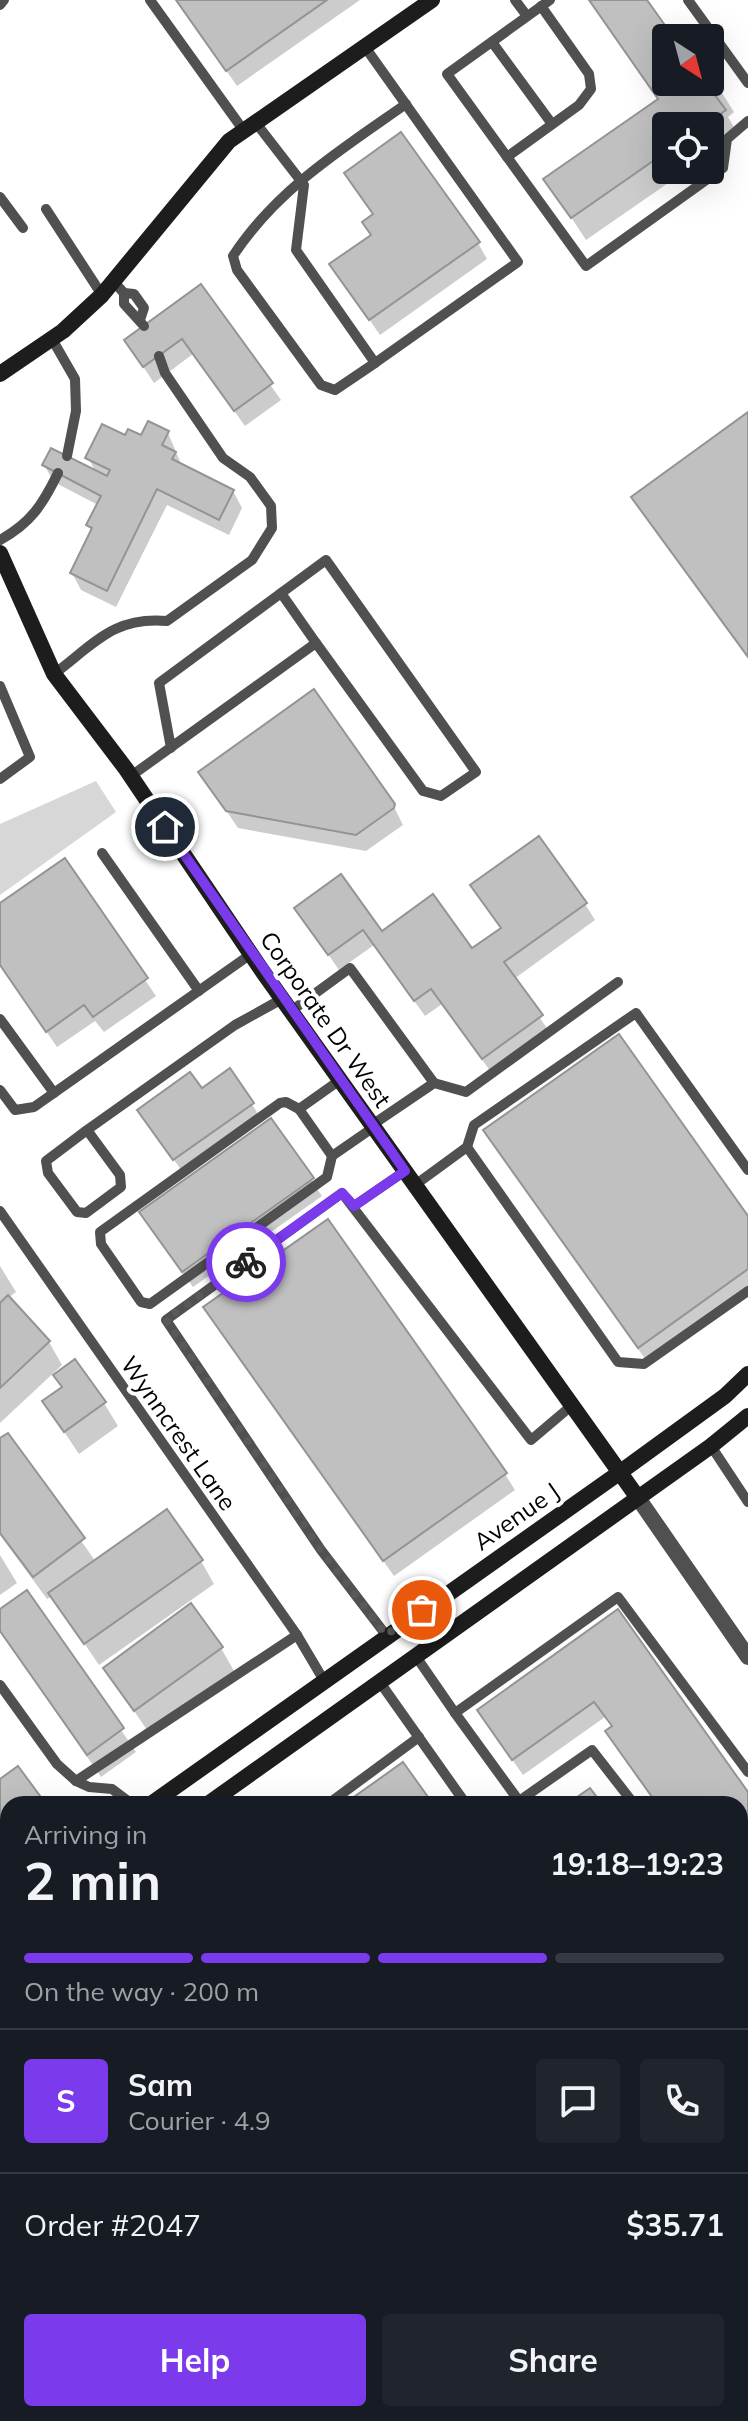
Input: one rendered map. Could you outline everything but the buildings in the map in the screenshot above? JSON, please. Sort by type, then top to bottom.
[{"type":"street","points":[[0,374],[52,339],[102,295],[119,287],[229,141],[432,0]]},
{"type":"street","name":"Corporate Dr West","points":[[0,553],[54,674],[131,776],[286,1005],[570,1407],[638,1498]]},
{"type":"street","name":"Avenue J","points":[[162,1796],[323,1679],[619,1473],[725,1396],[748,1374]]},
{"type":"street","points":[[219,1796],[711,1446],[748,1416]]},
{"type":"street","points":[[638,1498],[748,1657]]},
{"type":"lane","points":[[0,5],[4,0]]},
{"type":"lane","points":[[150,0],[250,127],[304,185],[296,250],[375,363]]},
{"type":"lane","points":[[515,0],[527,16]]},
{"type":"lane","points":[[688,0],[748,83]]},
{"type":"lane","points":[[507,157],[579,105],[591,89],[589,74],[546,3],[447,74],[507,157],[586,266],[723,168],[727,139],[748,121]]},
{"type":"lane","points":[[492,42],[552,124]]},
{"type":"lane","points":[[365,47],[406,104],[518,262],[335,390],[321,385],[237,270],[233,256],[247,235],[300,179],[406,104]]},
{"type":"lane","points":[[0,197],[23,228]]},
{"type":"lane","points":[[46,209],[102,295]]},
{"type":"lane","points":[[119,287],[124,304],[133,318],[142,323]]},
{"type":"lane","points":[[52,339],[75,379],[76,411],[67,456]]},
{"type":"lane","points":[[54,674],[119,625],[142,618],[167,621],[252,560],[272,528],[271,506],[250,477],[223,458],[165,373],[159,356]]},
{"type":"lane","points":[[0,540],[24,526],[40,510],[58,473]]},
{"type":"lane","points":[[171,748],[159,683],[281,593],[326,560],[476,772],[441,796],[423,791],[281,593]]},
{"type":"lane","points":[[131,776],[316,643]]},
{"type":"lane","points":[[0,686],[30,757],[0,779]]},
{"type":"lane","points":[[102,853],[199,991]]},
{"type":"lane","points":[[0,1090],[15,1110],[34,1107],[251,954]]},
{"type":"lane","points":[[87,1130],[120,1175],[121,1187],[86,1213],[77,1212],[48,1173],[46,1161],[87,1130],[235,1025],[286,1005],[350,968],[434,1083],[466,1092],[618,982]]},
{"type":"lane","points":[[354,1206],[467,1147],[474,1125],[636,1013],[748,1170]]},
{"type":"lane","points":[[0,1019],[54,1093]]},
{"type":"lane","points":[[299,1109],[340,1080]]},
{"type":"lane","points":[[332,1156],[299,1109],[286,1102],[280,1103],[100,1232],[101,1244],[141,1302],[150,1304],[327,1177],[332,1156],[434,1083]]},
{"type":"lane","points":[[467,1147],[618,1362],[644,1364],[748,1291]]},
{"type":"lane","points":[[386,1635],[321,1550],[166,1320],[342,1193],[531,1440],[570,1407]]},
{"type":"lane","name":"Wynncrest Lane","points":[[0,1211],[297,1635],[323,1679]]},
{"type":"lane","points":[[711,1446],[748,1502]]},
{"type":"lane","points":[[455,1713],[618,1597],[748,1772]]},
{"type":"lane","points":[[76,1781],[297,1635]]},
{"type":"lane","points":[[415,1655],[512,1796]]},
{"type":"lane","points":[[379,1681],[460,1796]]},
{"type":"lane","points":[[0,1685],[57,1764],[76,1781],[89,1787],[112,1789],[121,1796]]},
{"type":"lane","points":[[339,1796],[419,1737]]},
{"type":"lane","points":[[527,1796],[592,1750],[628,1796]]},
{"type":"shaded area","points":[[96,781],[116,812],[0,895],[0,824]]},
{"type":"way so far","points":[[246,1262],[166,1320],[321,1550],[386,1635],[422,1610]]},
{"type":"route","points":[[165,827],[263,972],[405,1171],[354,1206],[342,1193],[246,1262]]}]
